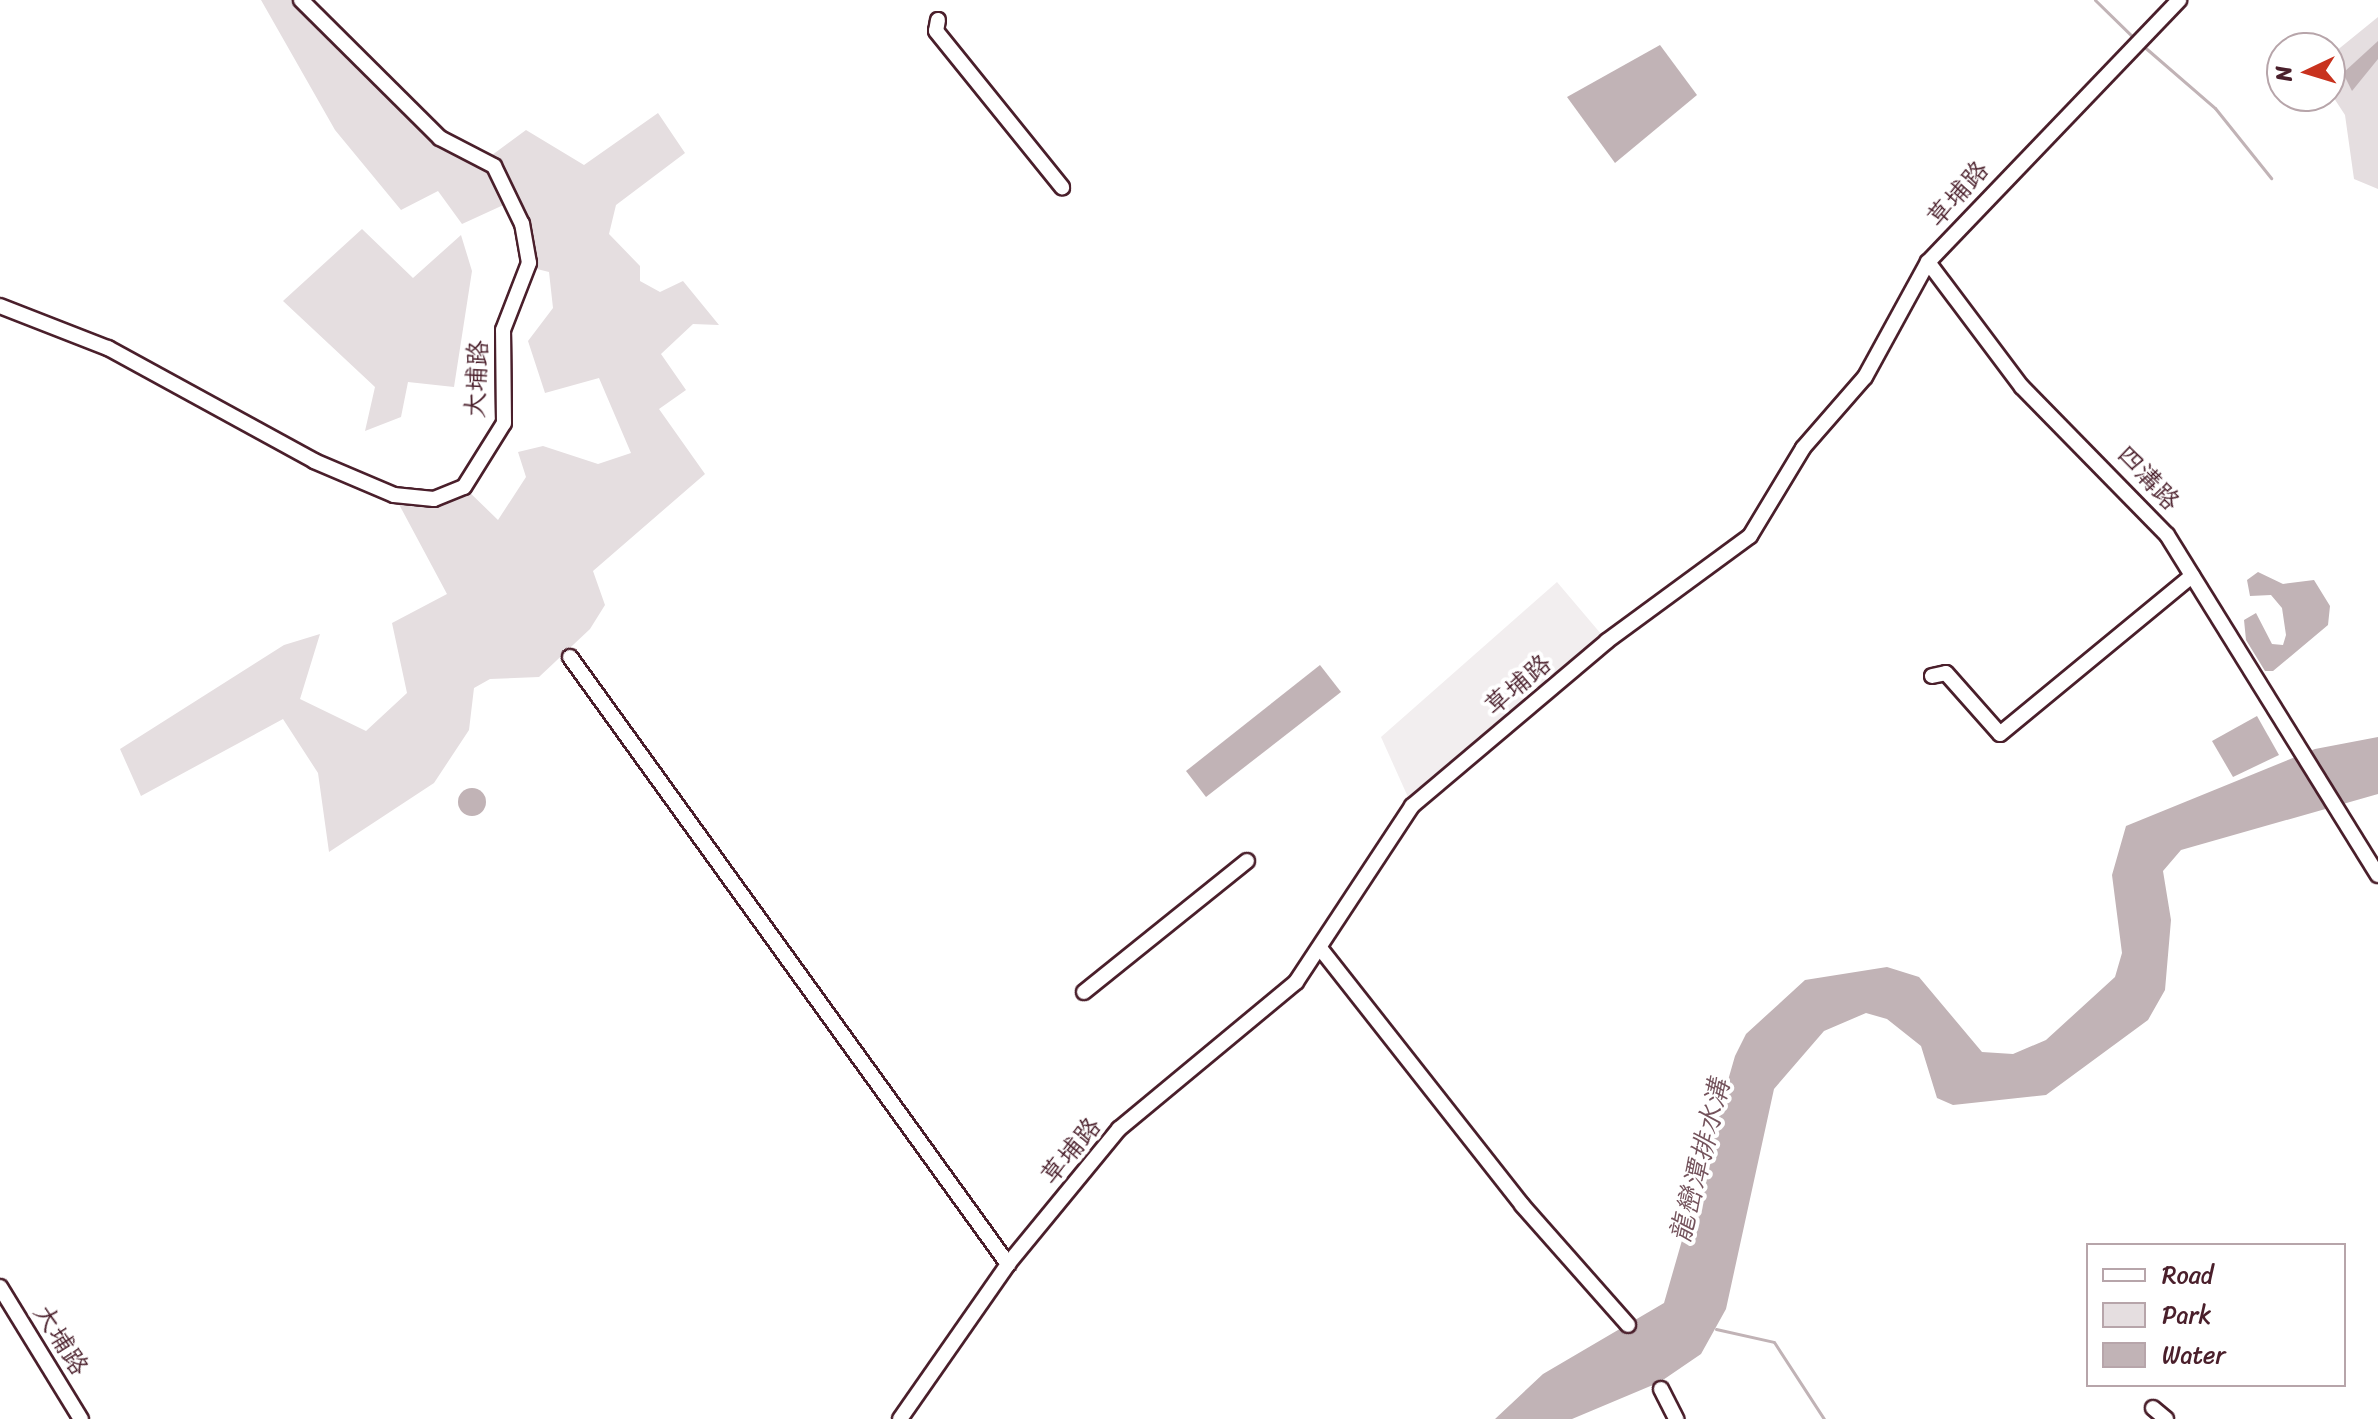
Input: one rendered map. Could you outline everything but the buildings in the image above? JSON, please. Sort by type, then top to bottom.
[{"type":"street","name":"大埔路","points":[[0,306],[108,348],[314,461],[394,495],[434,499],[464,487],[504,423],[503,330],[529,263],[518,212],[494,166],[440,138],[301,0]]},
{"type":"street","name":"草埔路","points":[[900,1419],[1008,1264],[1119,1129],[1296,982],[1426,791],[1607,641],[1750,536],[1803,448],[1865,377],[1928,262],[2179,0]]},
{"type":"street","points":[[938,20],[936,31],[1062,187]]},
{"type":"street","name":"四溝路","points":[[1928,262],[2022,387],[2129,489],[2192,576],[2322,791],[2378,875]]},
{"type":"street","points":[[1932,676],[1946,673],[2000,734],[2192,576]]},
{"type":"street","points":[[570,657],[1008,1264]]},
{"type":"street","points":[[1084,992],[1247,861]]},
{"type":"street","points":[[1320,948],[1522,1205],[1628,1325]]},
{"type":"street","name":"大埔路","points":[[0,1287],[81,1419]]},
{"type":"street","points":[[1661,1389],[1676,1419]]},
{"type":"street","points":[[2153,1408],[2166,1419]]},
{"type":"shaded area","points":[[1557,582],[1607,641],[1412,806],[1381,737]]},
{"type":"green space","points":[[261,0],[299,0],[383,89],[484,161],[526,130],[584,165],[658,113],[685,153],[616,205],[609,234],[640,266],[640,281],[660,292],[683,281],[719,325],[693,324],[661,354],[686,390],[659,409],[705,474],[593,571],[605,605],[590,629],[539,677],[490,679],[474,688],[469,730],[434,783],[329,852],[318,773],[283,719],[141,796],[120,749],[284,645],[320,634],[300,699],[366,731],[407,693],[392,623],[447,594],[394,495],[429,498],[461,484],[498,520],[526,477],[518,452],[543,446],[598,464],[631,453],[599,378],[545,393],[528,341],[553,308],[549,272],[521,265],[510,202],[462,224],[438,191],[401,210],[335,130]]},
{"type":"green space","points":[[2378,17],[2378,189],[2354,179],[2343,112],[2346,112],[2346,43]]},
{"type":"green space","points":[[362,229],[413,278],[461,235],[472,271],[454,387],[408,382],[401,417],[365,431],[375,387],[283,301]]},
{"type":"water","points":[[2378,41],[2378,59],[2352,91],[2346,79],[2346,70]]},
{"type":"water","points":[[1660,45],[1697,95],[1615,163],[1567,97]]},
{"type":"water","points":[[2258,572],[2283,584],[2314,580],[2330,606],[2328,625],[2273,671],[2265,671],[2246,640],[2244,620],[2256,613],[2272,644],[2283,645],[2286,635],[2282,608],[2271,595],[2250,596],[2247,580]]},
{"type":"water","points":[[1320,665],[1341,692],[1206,797],[1186,771]]},
{"type":"water","points":[[2257,716],[2279,755],[2233,777],[2212,741]]},
{"type":"water","points":[[2378,737],[2378,794],[2181,850],[2163,871],[2171,920],[2165,990],[2148,1020],[2046,1095],[1953,1105],[1937,1098],[1921,1046],[1887,1019],[1866,1013],[1824,1031],[1774,1089],[1726,1309],[1701,1354],[1660,1382],[1572,1419],[1495,1419],[1543,1374],[1664,1303],[1735,1056],[1746,1034],[1805,980],[1887,967],[1919,977],[1982,1052],[2013,1054],[2046,1040],[2115,977],[2122,953],[2112,875],[2126,826],[2315,749]]},
{"type":"water","points":[[472,788],[482,792],[486,802],[482,812],[472,816],[462,812],[458,802],[462,792]]},
{"type":"waterway","points":[[2095,0],[2135,39]]},
{"type":"waterway","points":[[2141,44],[2215,108],[2271,178]]},
{"type":"waterway","points":[[1716,1329],[1774,1342],[1824,1419]]},
{"type":"water label","name":"龍巒潭排水溝","points":[[1700,1161]]}]
